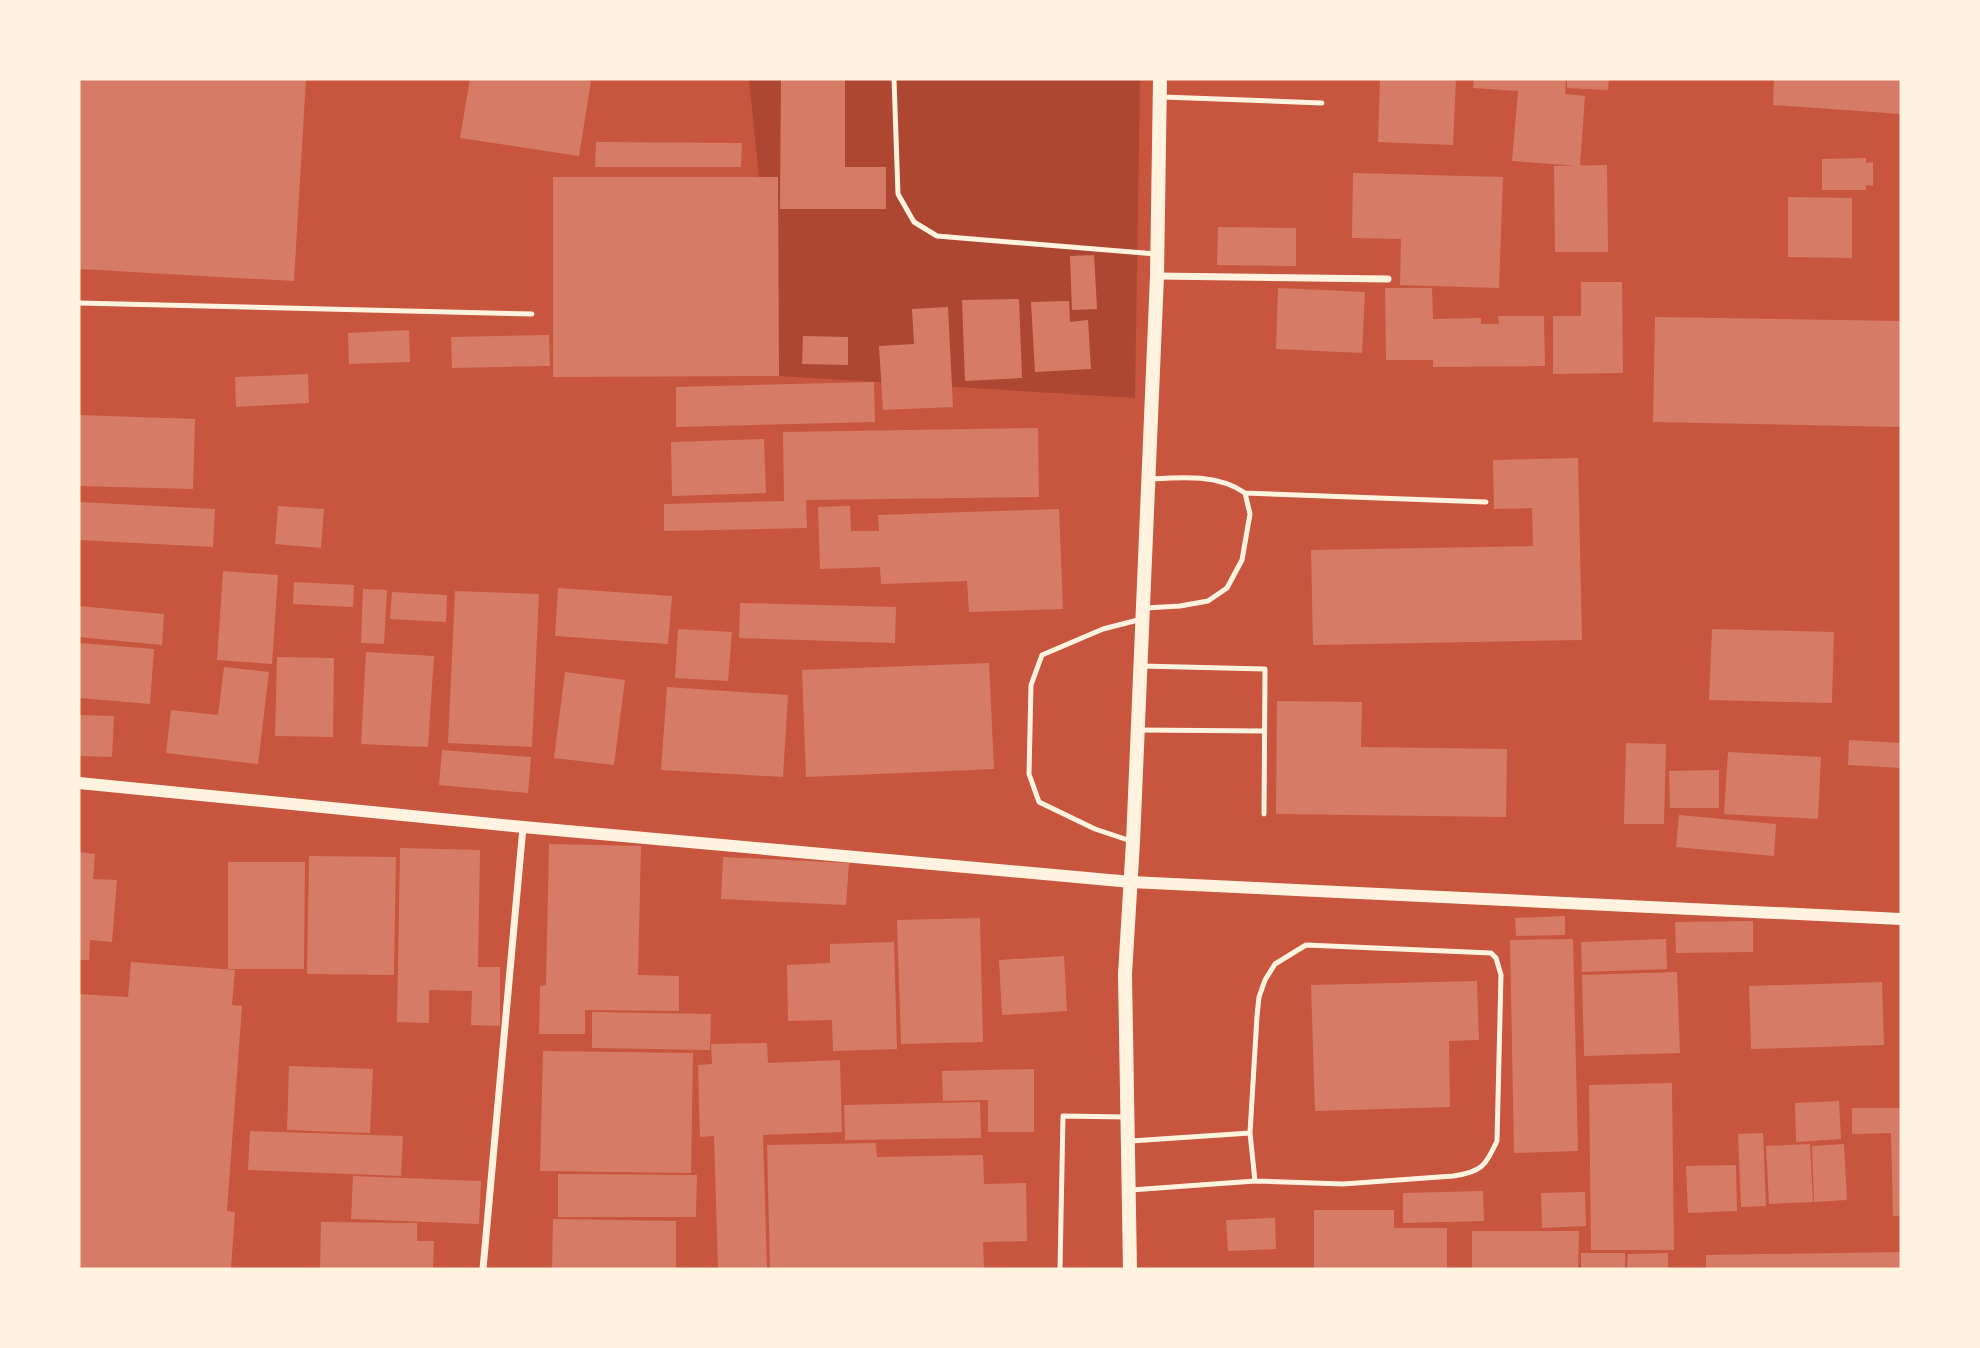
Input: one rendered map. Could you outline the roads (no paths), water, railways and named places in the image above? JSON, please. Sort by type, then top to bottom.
[{"type":"main road","points":[[1130,1269],[1125,974],[1157,276],[1160,79]]},
{"type":"street","points":[[1157,276],[1388,279]]},
{"type":"street","points":[[79,783],[523,827],[1131,882],[1901,919]]},
{"type":"street","points":[[483,1269],[523,827]]},
{"type":"lane","points":[[894,79],[898,194],[914,222],[937,236],[1156,254]]},
{"type":"lane","points":[[1160,97],[1322,103]]},
{"type":"lane","points":[[79,303],[531,314]]},
{"type":"lane","points":[[1148,479],[1190,477],[1232,484],[1245,493],[1486,502]]},
{"type":"lane","points":[[1133,842],[1095,829],[1040,802],[1029,774],[1031,685],[1042,655],[1142,613],[1208,601],[1227,588],[1242,560],[1250,514],[1245,493]]},
{"type":"lane","points":[[1141,666],[1265,668],[1264,814]]},
{"type":"lane","points":[[1138,730],[1264,731]]},
{"type":"lane","points":[[1129,1190],[1255,1181],[1343,1184],[1469,1174],[1486,1163],[1497,1141],[1502,975],[1496,958],[1490,953],[1306,945],[1275,964],[1259,997],[1250,1133],[1255,1181]]},
{"type":"lane","points":[[1060,1269],[1063,1116],[1127,1118]]},
{"type":"lane","points":[[1128,1142],[1250,1133]]}]
